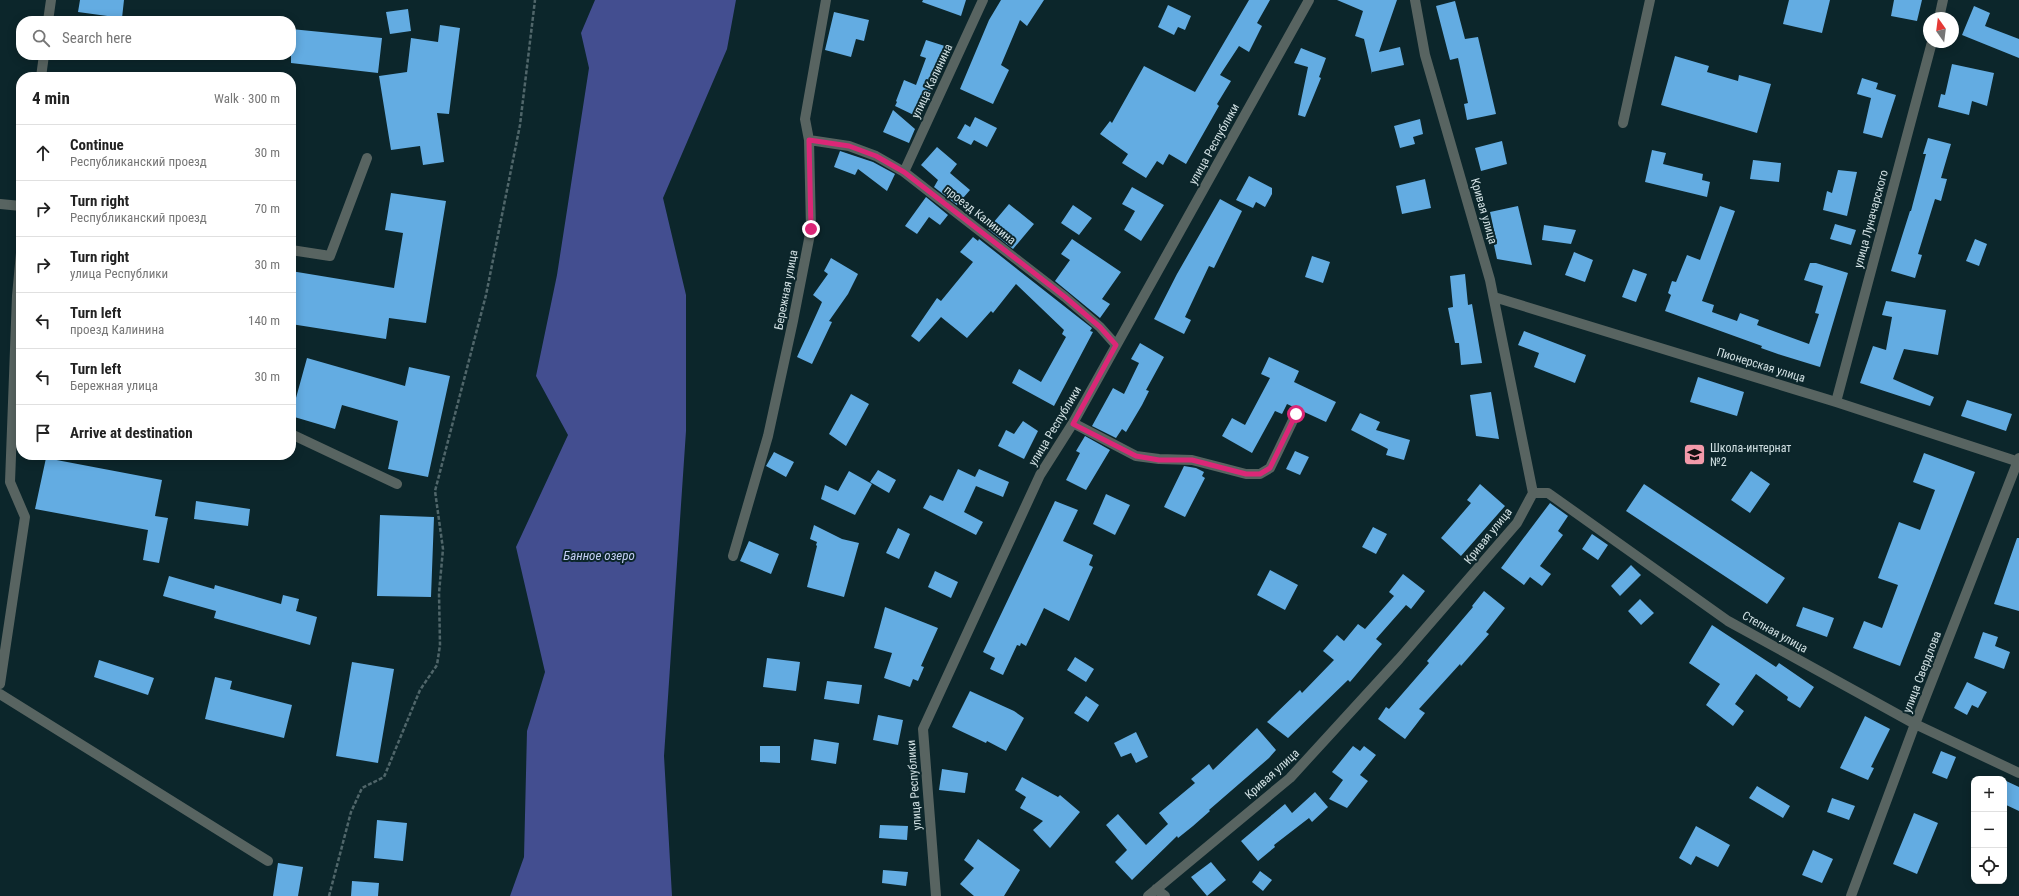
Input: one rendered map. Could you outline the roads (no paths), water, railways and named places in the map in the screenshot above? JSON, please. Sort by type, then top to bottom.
[{"type":"street","points":[[49,16],[51,0]]},
{"type":"street","name":"Бережная улица","points":[[733,556],[768,436],[793,321],[809,236],[809,140],[805,119],[826,0]]},
{"type":"street","name":"улица Калинина","points":[[904,172],[984,0]]},
{"type":"street","name":"улица Республики","points":[[936,896],[923,729],[1040,475],[1073,424],[1309,0]]},
{"type":"street","name":"Кривая улица","points":[[1148,896],[1290,778],[1399,660],[1517,523],[1533,493],[1494,297],[1425,55],[1415,0]]},
{"type":"street","points":[[1623,123],[1650,0]]},
{"type":"street","points":[[1941,12],[1944,0]]},
{"type":"street","name":"улица Луначарского","points":[[1836,402],[1930,48]]},
{"type":"street","points":[[42,72],[43,60]]},
{"type":"street","name":"проезд Калинина","points":[[809,140],[849,146],[876,156],[904,172],[1065,297],[1100,327],[1116,345]]},
{"type":"street","points":[[296,251],[330,256],[367,158]]},
{"type":"street","points":[[0,204],[16,206]]},
{"type":"street","name":"Пионерская улица","points":[[1494,297],[1836,402],[2018,460]]},
{"type":"street","points":[[0,684],[25,517],[10,482],[16,359]]},
{"type":"street","points":[[1073,424],[1136,456],[1159,460],[1192,460],[1246,474],[1260,474],[1270,468],[1296,414]]},
{"type":"street","points":[[296,436],[397,484]]},
{"type":"street","name":"улица Свердлова","points":[[1851,896],[1915,724],[2018,460]]},
{"type":"street","name":"Степная улица","points":[[1533,493],[1548,493],[1728,621],[1915,724],[2019,772]]},
{"type":"street","points":[[0,694],[268,861]]},
{"type":"street","points":[[1156,889],[1165,896]]},
{"type":"water","name":"Банное озеро","points":[[595,0],[736,0],[727,49],[663,198],[686,295],[686,431],[664,756],[672,896],[510,896],[524,857],[527,731],[545,672],[516,547],[568,435],[536,376],[557,275],[589,68],[581,33]]},
{"type":"place","name":"Школа-интернат №2","points":[[1695,455]]}]
